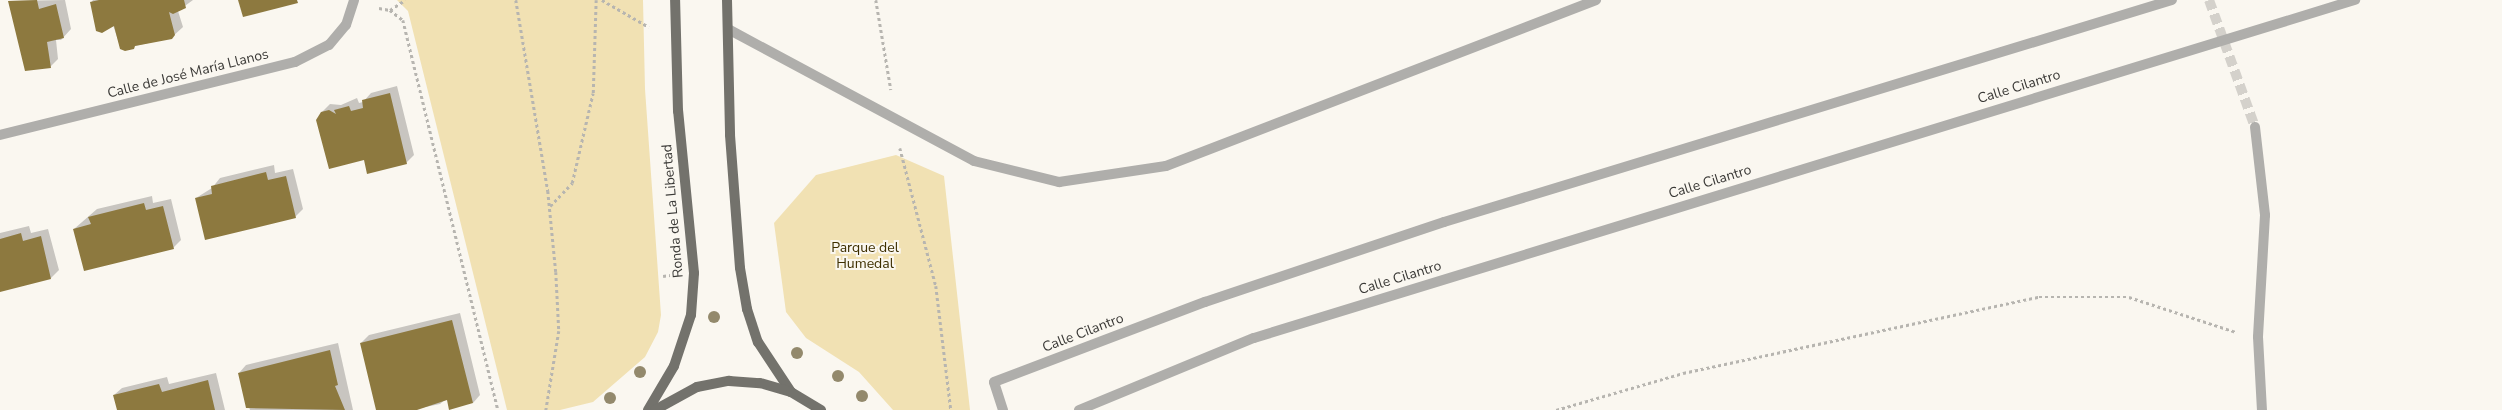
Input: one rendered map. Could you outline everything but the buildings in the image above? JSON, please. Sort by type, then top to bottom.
[{"type":"main road","name":"Ronda de La Libertad","points":[[648,410],[674,366],[691,314],[693,280],[678,111],[674,0]]},
{"type":"main road","points":[[727,0],[730,135],[744,296],[758,342],[791,392]]},
{"type":"main road","points":[[655,410],[697,387],[729,381],[760,383],[791,392],[821,410]]},
{"type":"street","name":"Calle de José María Llanos","points":[[0,135],[295,62],[330,45],[346,25],[354,0]]},
{"type":"street","points":[[728,29],[897,123],[974,162],[1059,182],[1166,166],[1596,0]]},
{"type":"street","name":"Calle Cilantro","points":[[1003,410],[994,382],[1205,302],[1444,222],[2172,0]]},
{"type":"street","name":"Calle Cilantro","points":[[1079,410],[1254,338],[2355,0]]},
{"type":"street","points":[[2255,127],[2265,215],[2258,337],[2262,410]]},
{"type":"path","points":[[390,10],[405,0]]},
{"type":"path","points":[[516,0],[549,206],[559,331],[546,410]]},
{"type":"path","points":[[549,206],[572,183],[593,93],[596,0]]},
{"type":"path","points":[[602,0],[649,28]]},
{"type":"path","points":[[876,0],[902,161],[936,286],[951,410]]},
{"type":"path","points":[[379,8],[390,10],[403,20],[498,410]]},
{"type":"path","points":[[1556,410],[1683,373],[2039,297],[2129,297],[2210,327],[2258,337]]},
{"type":"green space","points":[[397,0],[643,0],[645,89],[661,315],[658,332],[645,357],[593,402],[560,410],[507,410],[408,11]]},
{"type":"green space","name":"Parque del Humedal","points":[[896,155],[944,176],[970,410],[893,410],[859,372],[806,338],[786,312],[774,223],[816,175]]},
{"type":"tunnel","points":[[2209,0],[2255,127]]}]
